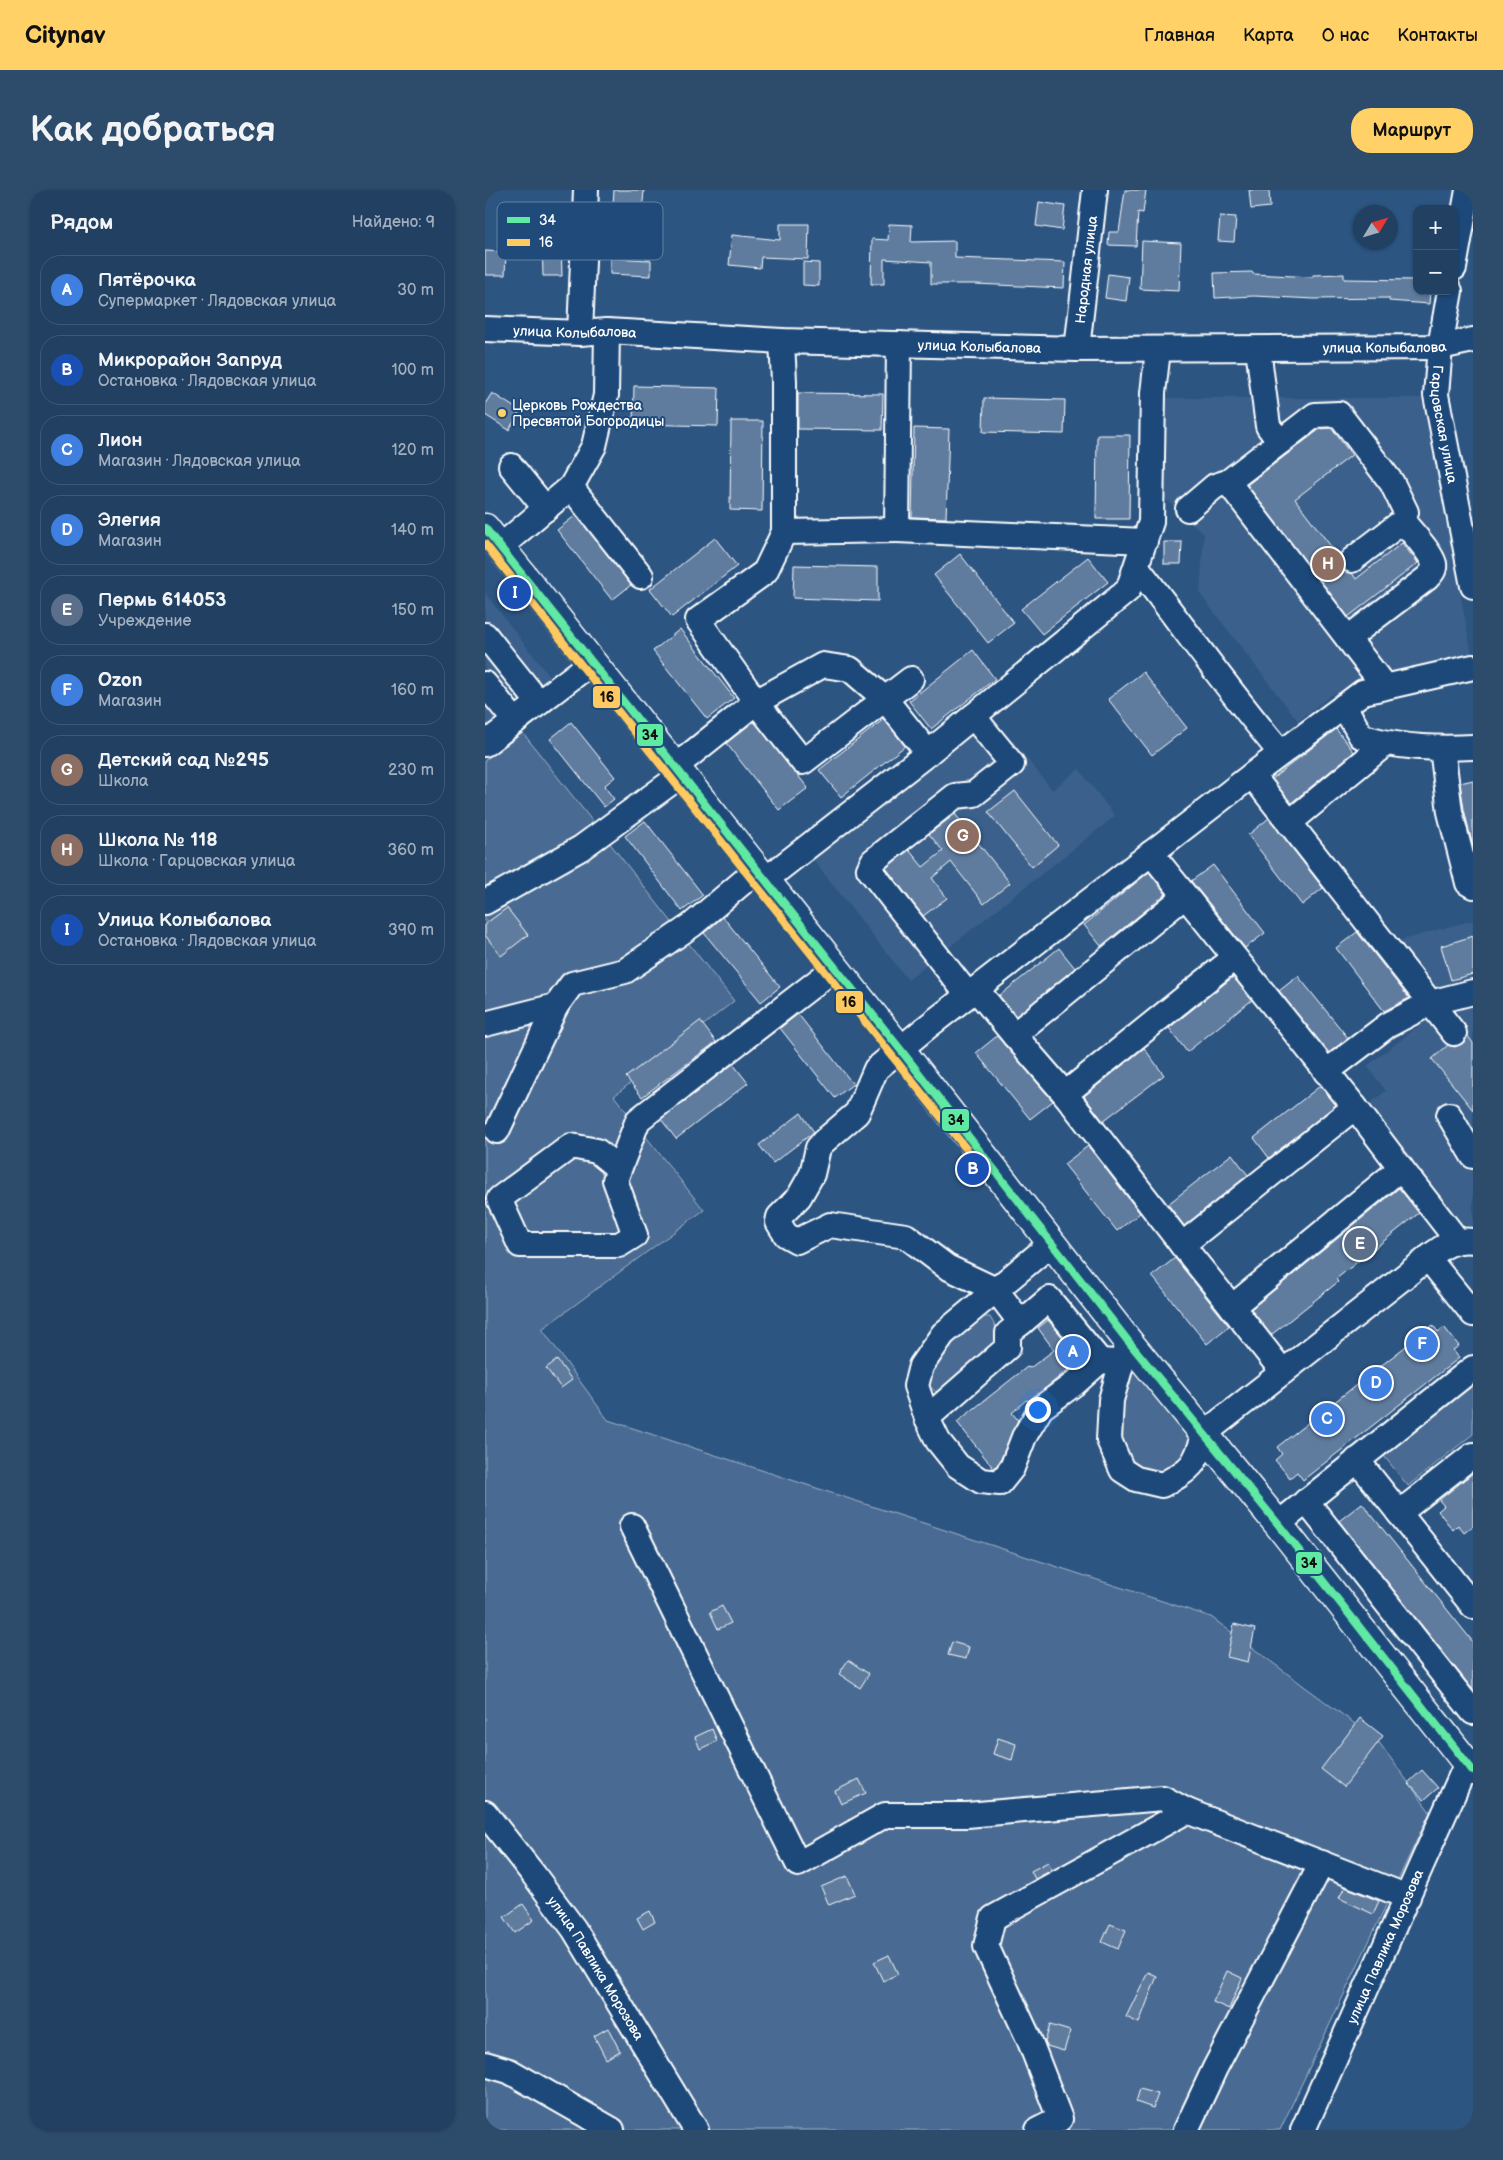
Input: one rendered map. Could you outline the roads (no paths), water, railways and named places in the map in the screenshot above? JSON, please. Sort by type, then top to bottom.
[{"type":"main road","points":[[493,538],[1052,1243],[1117,1355],[1205,1434],[1470,1767]]},
{"type":"street","name":"Народная улица","points":[[1077,349],[1095,190]]},
{"type":"street","points":[[1457,250],[1468,190]]},
{"type":"street","points":[[580,333],[583,260]]},
{"type":"street","name":"Гарцовская улица","points":[[1449,295],[1440,347],[1435,395],[1473,586]]},
{"type":"street","name":"улица Колыбалова","points":[[485,329],[580,333],[607,331],[782,341],[1158,350],[1440,347],[1473,340]]},
{"type":"street","points":[[493,538],[546,509],[571,488],[594,446],[607,395],[607,331]]},
{"type":"street","points":[[782,341],[784,381],[784,532],[765,572],[698,620],[756,702],[803,762],[911,679]]},
{"type":"street","points":[[897,530],[899,344]]},
{"type":"street","points":[[1257,349],[1268,426],[1280,442]]},
{"type":"street","points":[[497,1131],[556,1006],[572,984],[625,971],[692,925],[928,753],[1128,590],[1151,522],[1153,393],[1158,350]]},
{"type":"street","points":[[1188,509],[1215,486],[1228,482],[1315,415],[1339,414],[1392,483],[1406,512],[1403,521],[1352,560]]},
{"type":"street","points":[[511,466],[546,509]]},
{"type":"street","points":[[1228,482],[1385,687]]},
{"type":"street","points":[[571,488],[641,576]]},
{"type":"street","points":[[1348,638],[1433,573],[1434,566],[1431,558],[1403,521]]},
{"type":"street","points":[[784,532],[897,530],[1145,542]]},
{"type":"street","points":[[1137,567],[1195,640],[1247,712],[1281,753]]},
{"type":"street","points":[[485,635],[539,704]]},
{"type":"street","points":[[487,738],[539,704],[591,663]]},
{"type":"street","points":[[485,902],[581,848],[678,771],[756,702],[823,665],[850,669],[885,699],[928,753]]},
{"type":"street","points":[[1021,1323],[996,1290],[947,1267],[906,1236],[830,1225],[797,1241],[786,1235],[778,1222],[779,1217],[799,1197],[812,1174],[818,1148],[857,1113],[876,1069],[1151,853],[1363,692],[1473,667]]},
{"type":"street","points":[[485,684],[515,721]]},
{"type":"street","points":[[1344,706],[1361,736],[1385,744],[1442,748],[1473,746]]},
{"type":"street","points":[[973,716],[1012,764],[974,794],[955,796],[873,861],[869,869],[972,992],[1015,1035],[1065,1094],[1182,1246],[1283,1372]]},
{"type":"street","points":[[1289,823],[1385,744]]},
{"type":"street","points":[[1442,748],[1450,812],[1468,883],[1473,886]]},
{"type":"street","points":[[1252,775],[1454,1033]]},
{"type":"street","points":[[1117,1355],[1111,1400],[1109,1440],[1122,1470],[1136,1479],[1162,1485],[1182,1474],[1197,1460],[1205,1434],[1442,1247],[1469,1240],[1401,1168],[1355,1107],[1151,853]]},
{"type":"street","points":[[1015,1035],[1185,896]]},
{"type":"street","points":[[1065,1094],[1234,958]]},
{"type":"street","points":[[619,1169],[597,1151],[571,1146],[499,1199],[520,1245],[619,1245],[635,1235],[615,1180],[638,1120],[835,968]]},
{"type":"street","points":[[1327,1072],[1388,1025],[1430,1003],[1473,992]]},
{"type":"street","points":[[485,1024],[556,1006]]},
{"type":"street","points":[[1182,1246],[1355,1107]]},
{"type":"street","points":[[1449,1115],[1473,1156]]},
{"type":"street","points":[[1232,1307],[1401,1168]]},
{"type":"street","points":[[1052,1243],[943,1334],[921,1366],[916,1386],[927,1418],[939,1441],[958,1466],[981,1480],[1000,1483],[1012,1468],[1024,1437],[1041,1408],[1117,1355]]},
{"type":"street","points":[[1428,1258],[1473,1314]]},
{"type":"street","points":[[927,1418],[1008,1347],[1008,1333],[1049,1299],[1117,1355]]},
{"type":"street","points":[[1278,1524],[1473,1368]]},
{"type":"street","points":[[1399,1513],[1473,1455]]},
{"type":"street","points":[[1357,1460],[1473,1606]]},
{"type":"street","points":[[1306,1501],[1473,1712]]},
{"type":"street","points":[[632,1526],[798,1864],[885,1815],[967,1815],[1163,1798],[1187,1811],[1408,1897]]},
{"type":"street","name":"улица Павлика Морозова","points":[[1303,2130],[1408,1897],[1470,1767]]},
{"type":"street","points":[[1037,2130],[1060,2120],[1029,2039],[986,1946],[993,1918],[1187,1811]]},
{"type":"street","name":"улица Павлика Морозова","points":[[485,1813],[535,1875],[574,1929],[696,2130]]},
{"type":"street","points":[[1186,2130],[1219,2060],[1322,1862]]},
{"type":"street","points":[[485,2064],[509,2071],[612,2130]]},
{"type":"place","name":"Церковь Рождества Пресвятой Богородицы","points":[[502,413]]},
{"type":"place","name":"Школа № 118","points":[[1328,564]]},
{"type":"place","name":"Улица Колыбалова","points":[[515,593]]},
{"type":"place","name":"Детский сад №295","points":[[963,836]]},
{"type":"place","name":"Микрорайон Запруд","points":[[973,1169]]},
{"type":"place","name":"Пермь 614053","points":[[1360,1244]]},
{"type":"place","name":"Ozon","points":[[1422,1344]]},
{"type":"place","name":"Пятёрочка","points":[[1073,1352]]},
{"type":"place","name":"Элегия","points":[[1376,1383]]},
{"type":"place","name":"Лион","points":[[1327,1419]]}]
